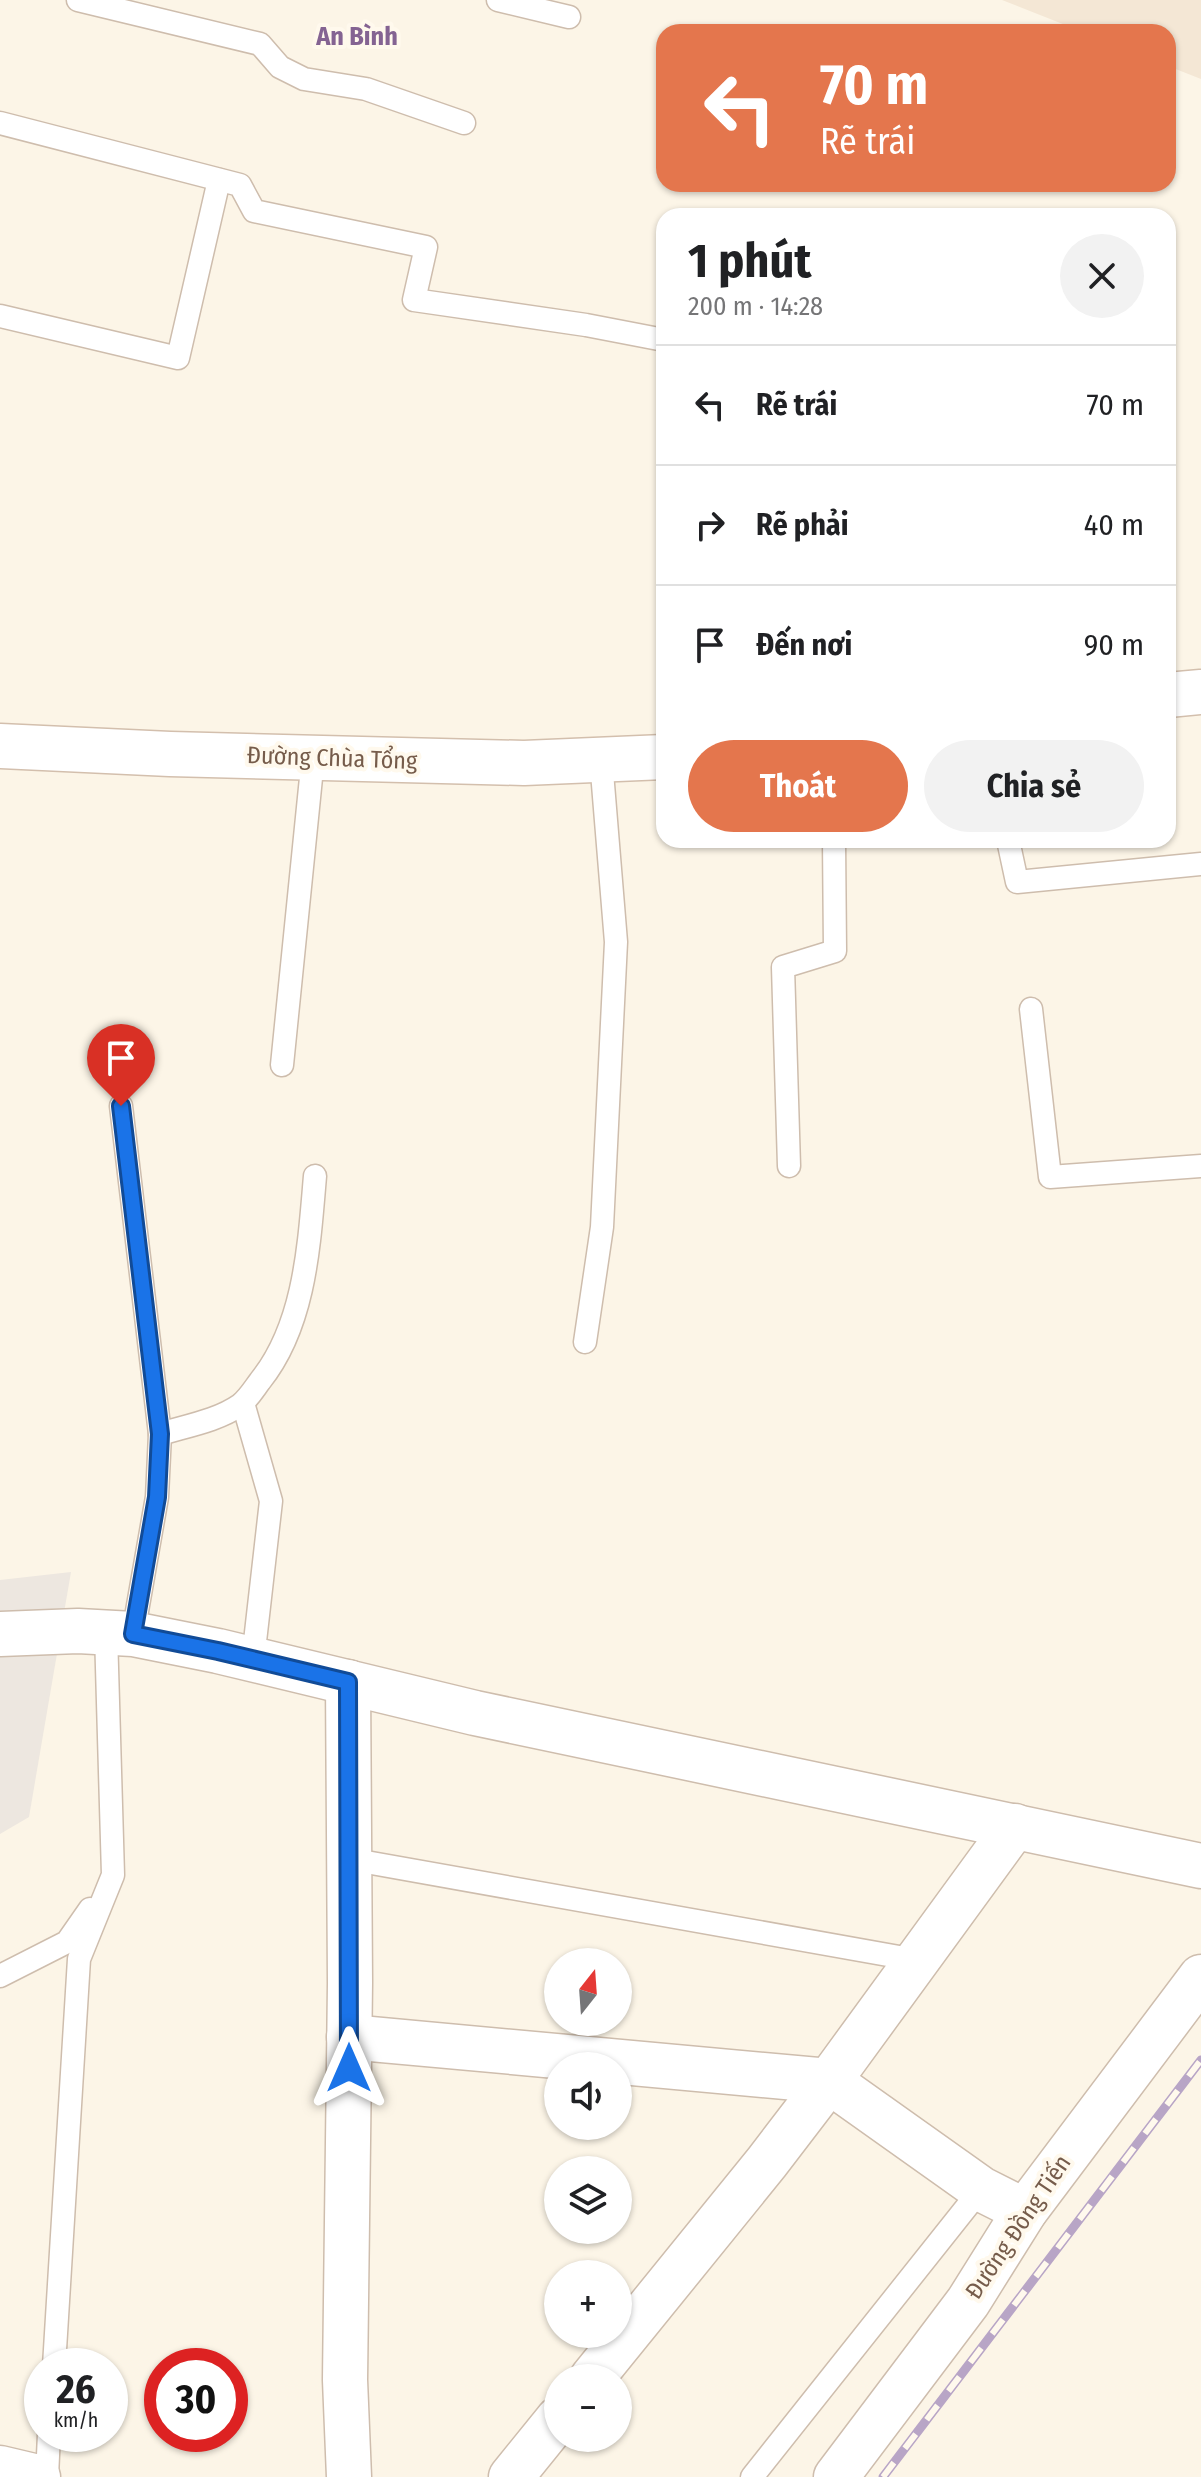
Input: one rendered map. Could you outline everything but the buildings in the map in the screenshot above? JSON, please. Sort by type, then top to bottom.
[{"type":"street","points":[[1176,694],[1201,692]]},
{"type":"street","name":"Đường Chùa Tổng","points":[[0,746],[524,763],[656,757]]},
{"type":"street","points":[[0,1634],[120,1633],[253,1659],[475,1713],[1201,1866]]},
{"type":"street","points":[[348,1682],[349,2037],[345,2380],[349,2477]]},
{"type":"street","points":[[603,2364],[829,2081],[1015,1826]]},
{"type":"street","name":"Đường Đồng Tiến","points":[[836,2477],[968,2302],[1025,2211],[1201,1977]]},
{"type":"street","points":[[349,2037],[829,2081],[981,2189],[1025,2211]]},
{"type":"street","points":[[511,2477],[544,2436]]},
{"type":"street","points":[[0,2468],[38,2477]]},
{"type":"lane","points":[[78,0],[260,44],[280,67],[304,79],[366,89],[464,123]]},
{"type":"lane","points":[[498,0],[569,17]]},
{"type":"lane","points":[[0,123],[240,185],[254,211],[426,247],[414,300],[656,338]]},
{"type":"lane","points":[[0,316],[178,358],[219,180]]},
{"type":"lane","points":[[282,1065],[313,758]]},
{"type":"lane","points":[[585,1342],[602,1227],[616,942],[601,760]]},
{"type":"lane","points":[[789,1166],[783,967],[835,951],[834,848]]},
{"type":"lane","points":[[1010,848],[1017,882],[1201,864]]},
{"type":"lane","points":[[1031,1009],[1050,1177],[1201,1166]]},
{"type":"lane","points":[[55,2348],[79,1959],[113,1875],[120,1633],[157,1497],[160,1434],[121,1106]]},
{"type":"lane","points":[[160,1434],[223,1415],[243,1403],[271,1368],[294,1317],[309,1242],[315,1176]]},
{"type":"lane","points":[[243,1403],[271,1501],[253,1659]]},
{"type":"lane","points":[[349,1859],[916,1960]]},
{"type":"lane","points":[[0,1976],[67,1942],[113,1875]]},
{"type":"lane","points":[[752,2477],[981,2189]]},
{"type":"lane","points":[[47,2477],[48,2452]]},
{"type":"shaded area","points":[[1002,0],[1201,0],[1201,79],[1176,69],[1176,24],[1063,24]]},
{"type":"shaded area","points":[[71,1572],[29,1817],[0,1834],[0,1580]]},
{"type":"railway","points":[[883,2477],[1201,2060]]},
{"type":"district","name":"An Bình","points":[[357,36]]},
{"type":"route","points":[[121,1106],[160,1434],[157,1497],[133,1634],[348,1682],[349,2068]]}]
